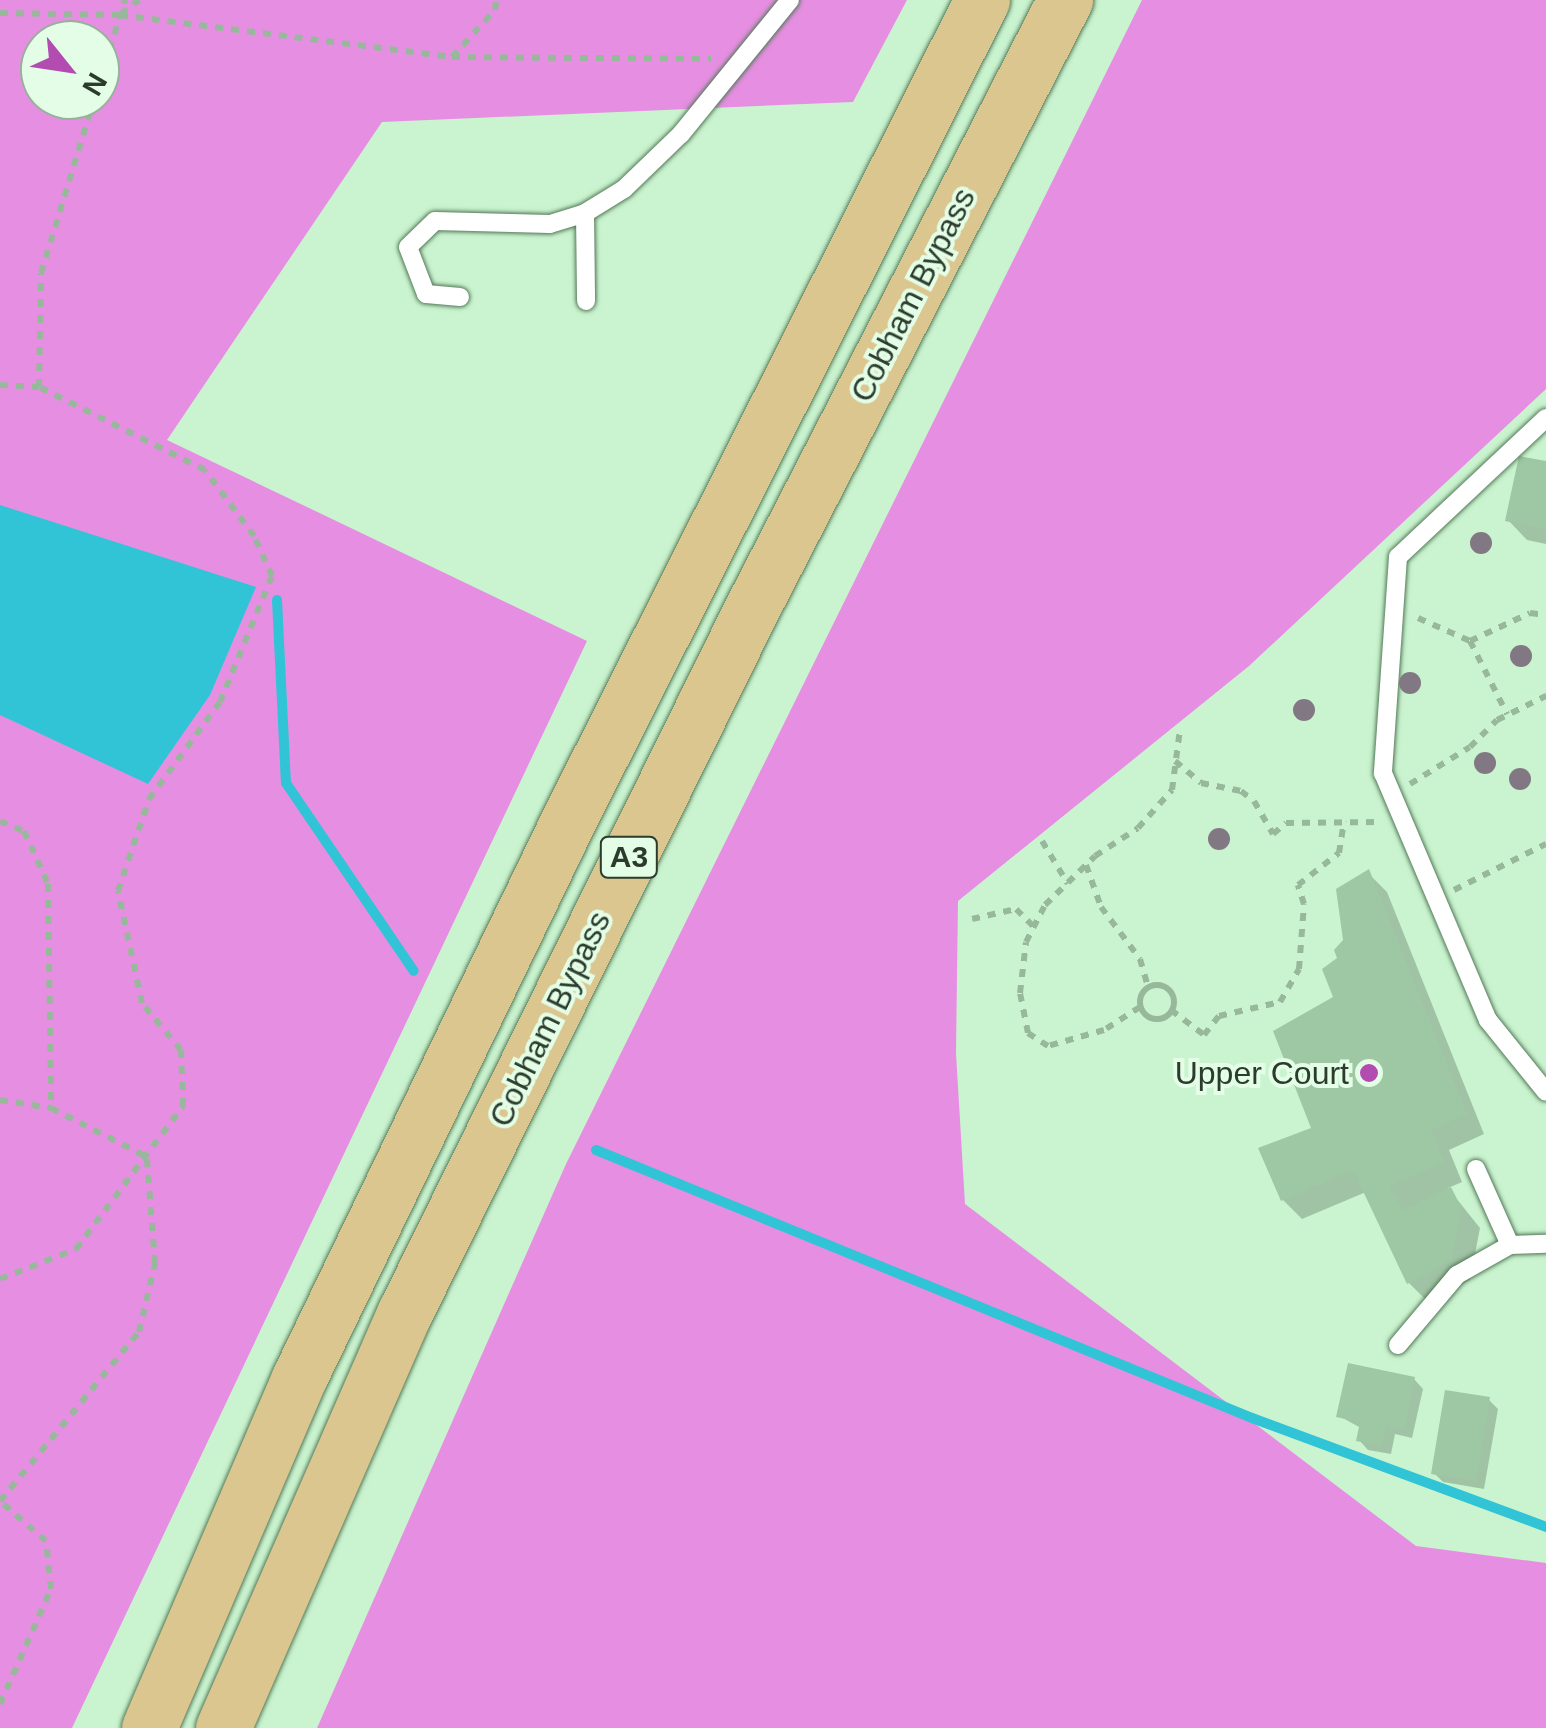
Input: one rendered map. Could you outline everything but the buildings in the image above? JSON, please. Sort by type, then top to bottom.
[{"type":"highway","name":"A3","points":[[149,1728],[316,1343],[570,817],[982,0]]},
{"type":"highway","name":"Cobham Bypass","points":[[223,1728],[405,1312],[749,614],[1065,0]]},
{"type":"lane","points":[[460,297],[426,294],[408,246],[435,221],[550,224],[585,214],[624,189],[680,134],[790,0]]},
{"type":"lane","points":[[585,214],[586,301]]},
{"type":"lane","points":[[1546,418],[1398,557],[1383,773],[1440,897],[1488,1020],[1546,1092]]},
{"type":"lane","points":[[1476,1169],[1510,1245]]},
{"type":"lane","points":[[1398,1345],[1458,1275],[1510,1245],[1546,1244]]},
{"type":"path","points":[[118,20],[125,0]]},
{"type":"path","points":[[120,15],[138,0]]},
{"type":"path","points":[[452,58],[496,10],[496,0]]},
{"type":"path","points":[[0,12],[120,15],[452,58],[742,60]]},
{"type":"path","points":[[39,387],[41,274],[88,120]]},
{"type":"path","points":[[0,385],[39,387],[205,470],[254,536],[272,576],[220,702],[149,800],[118,891],[142,1003],[181,1050],[183,1106],[76,1249],[0,1280]]},
{"type":"path","points":[[1394,608],[1470,641],[1506,714]]},
{"type":"path","points":[[1470,641],[1530,612],[1546,614]]},
{"type":"path","points":[[1393,795],[1470,747],[1506,714],[1546,696]]},
{"type":"path","points":[[1086,865],[1100,907],[1140,959],[1148,987],[1140,1006],[1104,1030],[1062,1046],[1048,1046],[1028,1033],[1020,993],[1034,927],[1086,865],[1138,828],[1172,790],[1180,730]]},
{"type":"path","points":[[1175,761],[1201,783],[1241,791],[1254,801],[1272,834],[1286,823],[1406,823]]},
{"type":"path","points":[[0,821],[24,831],[48,884],[52,1108]]},
{"type":"path","points":[[1148,987],[1168,989],[1172,1010],[1204,1035],[1218,1016],[1280,1002],[1299,969],[1304,904],[1298,884],[1338,853],[1344,821]]},
{"type":"path","points":[[1042,842],[1068,884]]},
{"type":"path","points":[[1440,897],[1546,844]]},
{"type":"path","points":[[972,919],[1016,909],[1034,927]]},
{"type":"path","points":[[1140,1006],[1158,1019],[1172,1010]]},
{"type":"path","points":[[0,1100],[52,1108],[147,1158]]},
{"type":"path","points":[[0,1704],[51,1589],[46,1541],[0,1501],[139,1332],[155,1263],[147,1158]]},
{"type":"shaded area","points":[[0,0],[907,0],[853,102],[382,122],[167,440],[587,641],[72,1728],[0,1728]]},
{"type":"shaded area","points":[[1142,0],[1546,0],[1546,389],[1249,666],[958,901],[956,1053],[965,1204],[1416,1546],[1546,1563],[1546,1728],[317,1728],[566,1164]]},
{"type":"water","points":[[0,505],[256,587],[210,695],[148,784],[0,715]]},
{"type":"waterway","points":[[277,600],[286,783],[414,971]]},
{"type":"waterway","points":[[596,1150],[1252,1418],[1546,1527]]},
{"type":"place","name":"Upper Court","points":[[1369,1073]]}]
